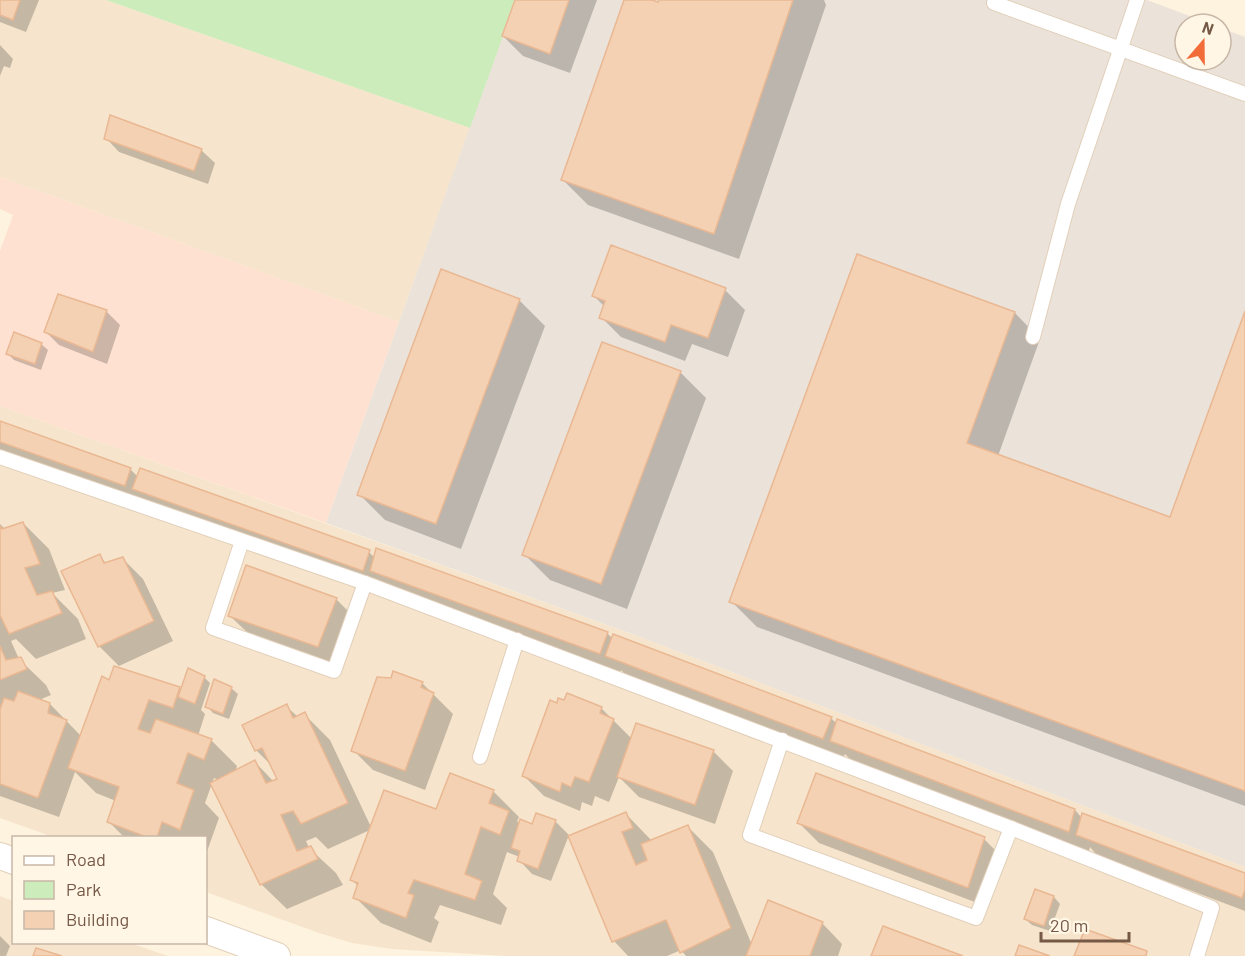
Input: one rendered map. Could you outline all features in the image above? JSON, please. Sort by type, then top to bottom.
[{"type":"street","points":[[207,930],[277,956]]},
{"type":"lane","points":[[1033,337],[1068,204],[1137,0]]},
{"type":"lane","points":[[994,3],[1245,94]]},
{"type":"lane","points":[[0,457],[366,583],[782,740],[1212,908],[1197,956]]},
{"type":"lane","points":[[242,541],[213,628],[334,671],[366,583]]},
{"type":"lane","points":[[480,757],[517,640]]},
{"type":"lane","points":[[782,740],[750,835],[976,918],[1011,828]]},
{"type":"shaded area","points":[[0,0],[106,0],[470,128],[399,322],[0,177]]},
{"type":"shaded area","points":[[516,0],[1147,0],[1179,12],[1173,12],[1173,72],[1233,72],[1233,32],[1245,37],[1245,867],[632,634],[326,523]]},
{"type":"shaded area","points":[[0,177],[399,322],[326,523],[0,406],[0,251],[13,215],[0,209]]},
{"type":"shaded area","points":[[0,406],[632,634],[1245,867],[1245,956],[505,956],[392,949],[352,943],[319,933],[207,892],[207,836],[50,836],[0,818]]},
{"type":"shaded area","points":[[0,896],[12,901],[12,944],[133,944],[168,956],[0,956]]},
{"type":"green space","points":[[106,0],[516,0],[470,128]]},
{"type":"building","points":[[0,0],[20,0],[13,20],[0,15]]},
{"type":"building","points":[[515,0],[569,0],[550,54],[502,36]]},
{"type":"building","points":[[624,0],[658,2],[659,0],[793,0],[714,234],[561,180]]},
{"type":"building","points":[[110,115],[202,149],[194,171],[104,139]]},
{"type":"building","points":[[611,245],[726,288],[708,338],[671,325],[665,342],[599,318],[605,301],[592,296]]},
{"type":"building","points":[[857,254],[1015,312],[967,443],[1170,517],[1245,311],[1245,791],[729,602]]},
{"type":"building","points":[[441,269],[520,299],[436,524],[357,495]]},
{"type":"building","points":[[58,294],[107,310],[93,352],[44,332]]},
{"type":"building","points":[[14,332],[42,343],[35,364],[6,354]]},
{"type":"building","points":[[602,342],[681,371],[601,584],[522,555]]},
{"type":"building","points":[[0,421],[131,468],[125,486],[0,442]]},
{"type":"building","points":[[140,468],[370,550],[363,571],[132,489]]},
{"type":"building","points":[[23,522],[40,564],[25,568],[37,595],[52,591],[62,613],[9,634],[0,615],[0,526],[2,529]]},
{"type":"building","points":[[376,548],[608,632],[600,654],[370,571]]},
{"type":"building","points":[[100,554],[104,563],[123,557],[154,621],[98,647],[61,571]]},
{"type":"building","points":[[246,565],[337,598],[318,647],[228,616]]},
{"type":"building","points":[[613,634],[832,717],[823,739],[605,656]]},
{"type":"building","points":[[0,646],[6,660],[21,657],[27,669],[0,680]]},
{"type":"building","points":[[114,666],[180,687],[173,708],[149,700],[138,729],[150,733],[156,719],[212,739],[204,760],[188,753],[177,783],[194,790],[180,830],[162,822],[158,836],[144,836],[107,822],[119,787],[68,768],[102,676],[109,680]]},
{"type":"building","points":[[188,668],[205,676],[195,704],[178,697]]},
{"type":"building","points":[[393,671],[423,682],[421,687],[434,693],[405,771],[351,751],[377,677],[391,678]]},
{"type":"building","points":[[214,679],[232,687],[223,714],[205,707]]},
{"type":"building","points":[[18,691],[50,703],[48,713],[67,720],[38,798],[0,784],[0,709],[4,698],[14,701]]},
{"type":"building","points":[[567,693],[602,707],[600,713],[614,719],[589,782],[575,777],[571,787],[562,783],[560,792],[522,776],[550,700],[557,703],[558,698],[564,700]]},
{"type":"building","points":[[287,704],[293,718],[305,712],[348,803],[301,824],[293,811],[281,815],[297,851],[311,846],[318,859],[260,885],[210,783],[255,760],[266,783],[277,779],[262,748],[255,751],[242,725]]},
{"type":"building","points":[[837,719],[1075,809],[1069,832],[830,741]]},
{"type":"building","points":[[636,723],[714,750],[695,805],[617,777]]},
{"type":"building","points":[[450,773],[494,790],[489,803],[509,811],[500,835],[481,827],[465,874],[482,881],[475,900],[414,880],[408,893],[414,895],[406,918],[353,898],[358,883],[350,880],[384,790],[436,809]]},
{"type":"building","points":[[816,773],[985,837],[968,888],[797,823]]},
{"type":"building","points":[[626,812],[633,828],[622,832],[636,865],[647,860],[641,844],[688,825],[731,928],[680,953],[666,920],[612,942],[568,836]]},
{"type":"building","points":[[536,813],[556,820],[538,869],[517,861],[520,851],[511,848],[520,819],[532,824]]},
{"type":"building","points":[[1082,813],[1245,873],[1245,890],[1242,898],[1076,835]]},
{"type":"building","points":[[1035,889],[1054,896],[1044,926],[1024,919]]},
{"type":"building","points":[[768,900],[823,922],[810,956],[746,956]]},
{"type":"building","points":[[883,926],[963,956],[871,956]]},
{"type":"building","points":[[1085,929],[1147,951],[1146,956],[1074,956]]},
{"type":"building","points":[[1019,945],[1050,956],[1015,956]]},
{"type":"building","points":[[36,948],[62,956],[33,956]]}]
